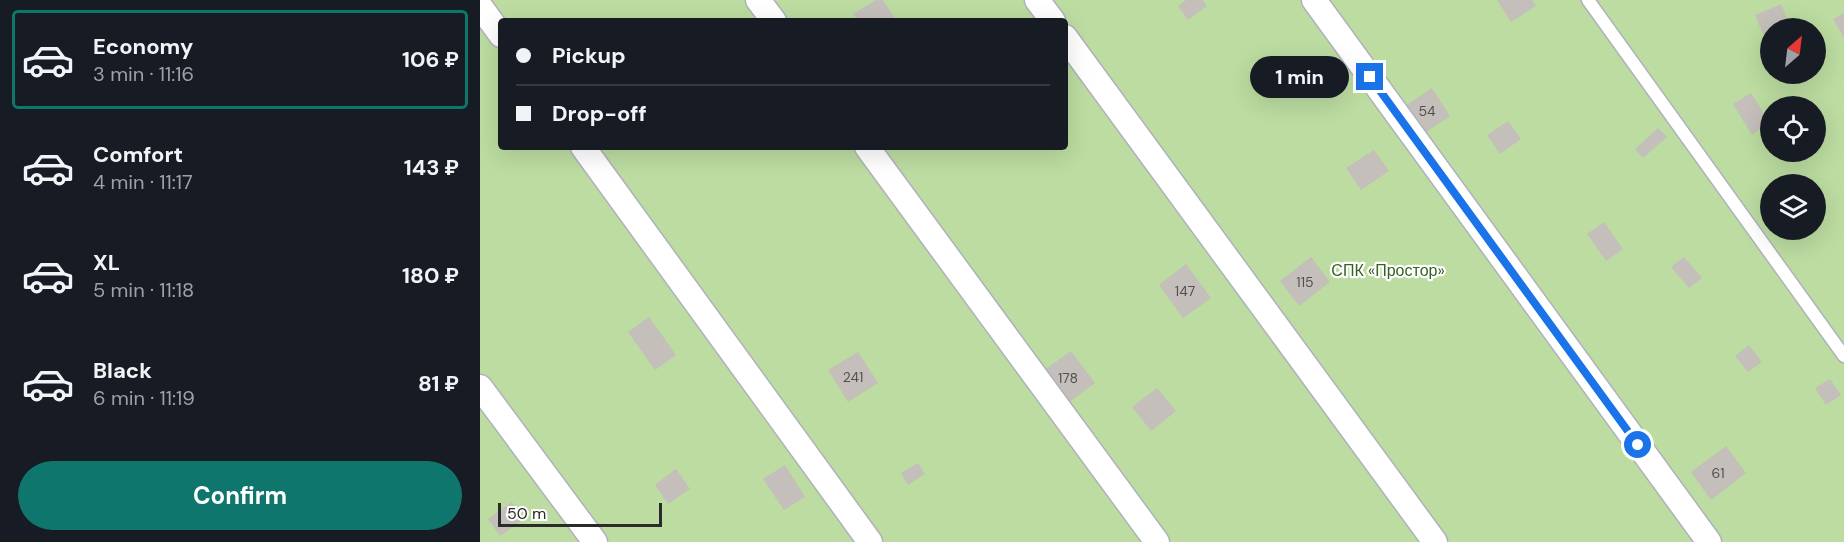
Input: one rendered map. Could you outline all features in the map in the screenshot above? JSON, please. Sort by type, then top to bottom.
[{"type":"street","points":[[758,0],[772,18]]},
{"type":"street","points":[[1037,0],[1051,18]]},
{"type":"street","points":[[1314,0],[1709,542]]},
{"type":"street","points":[[480,6],[498,31]]},
{"type":"street","points":[[1068,41],[1435,542]]},
{"type":"street","points":[[585,150],[870,542]]},
{"type":"street","points":[[869,150],[1157,542]]},
{"type":"street","points":[[480,387],[595,542]]},
{"type":"lane","points":[[1588,0],[1844,356]]},
{"type":"green space","name":"СПК «Простор»","points":[[480,0],[1844,0],[1844,542],[480,542]]},
{"type":"building","points":[[876,0],[883,0],[895,18],[856,18],[853,14]]},
{"type":"building","points":[[1186,0],[1203,0],[1207,6],[1188,20],[1178,6]]},
{"type":"building","points":[[1497,0],[1532,0],[1536,6],[1511,22]]},
{"type":"building","points":[[1781,4],[1787,18],[1760,18],[1760,27],[1755,15]]},
{"type":"building","points":[[1844,13],[1844,38],[1833,19]]},
{"type":"building","points":[[1432,88],[1450,116],[1423,134],[1405,106]]},
{"type":"building","points":[[1751,93],[1760,107],[1760,130],[1752,135],[1733,104]]},
{"type":"building","points":[[1508,121],[1521,139],[1500,154],[1487,135]]},
{"type":"building","points":[[1658,128],[1667,137],[1643,158],[1635,149]]},
{"type":"building","points":[[1374,150],[1389,171],[1361,190],[1346,168]]},
{"type":"building","points":[[1604,222],[1623,249],[1606,261],[1587,234]]},
{"type":"building","points":[[1311,257],[1330,282],[1299,306],[1280,281]]},
{"type":"building","points":[[1684,257],[1702,278],[1689,288],[1671,267]]},
{"type":"building","points":[[1186,264],[1211,298],[1183,318],[1159,285]]},
{"type":"building","points":[[649,317],[676,355],[655,370],[628,332]]},
{"type":"building","points":[[1749,345],[1762,362],[1748,372],[1735,356]]},
{"type":"building","points":[[1071,351],[1095,383],[1064,406],[1040,373]]},
{"type":"building","points":[[858,352],[878,383],[848,402],[828,370]]},
{"type":"building","points":[[1830,379],[1841,395],[1826,405],[1815,388]]},
{"type":"building","points":[[1157,388],[1176,411],[1151,431],[1132,407]]},
{"type":"building","points":[[1726,446],[1746,473],[1711,500],[1691,472]]},
{"type":"building","points":[[918,463],[925,474],[908,485],[901,473]]},
{"type":"building","points":[[785,465],[805,497],[784,510],[763,479]]},
{"type":"building","points":[[676,469],[690,489],[668,504],[655,485]]},
{"type":"building","points":[[512,502],[524,519],[500,536],[488,519]]},
{"type":"route","points":[[1370,77],[1638,445]]}]
